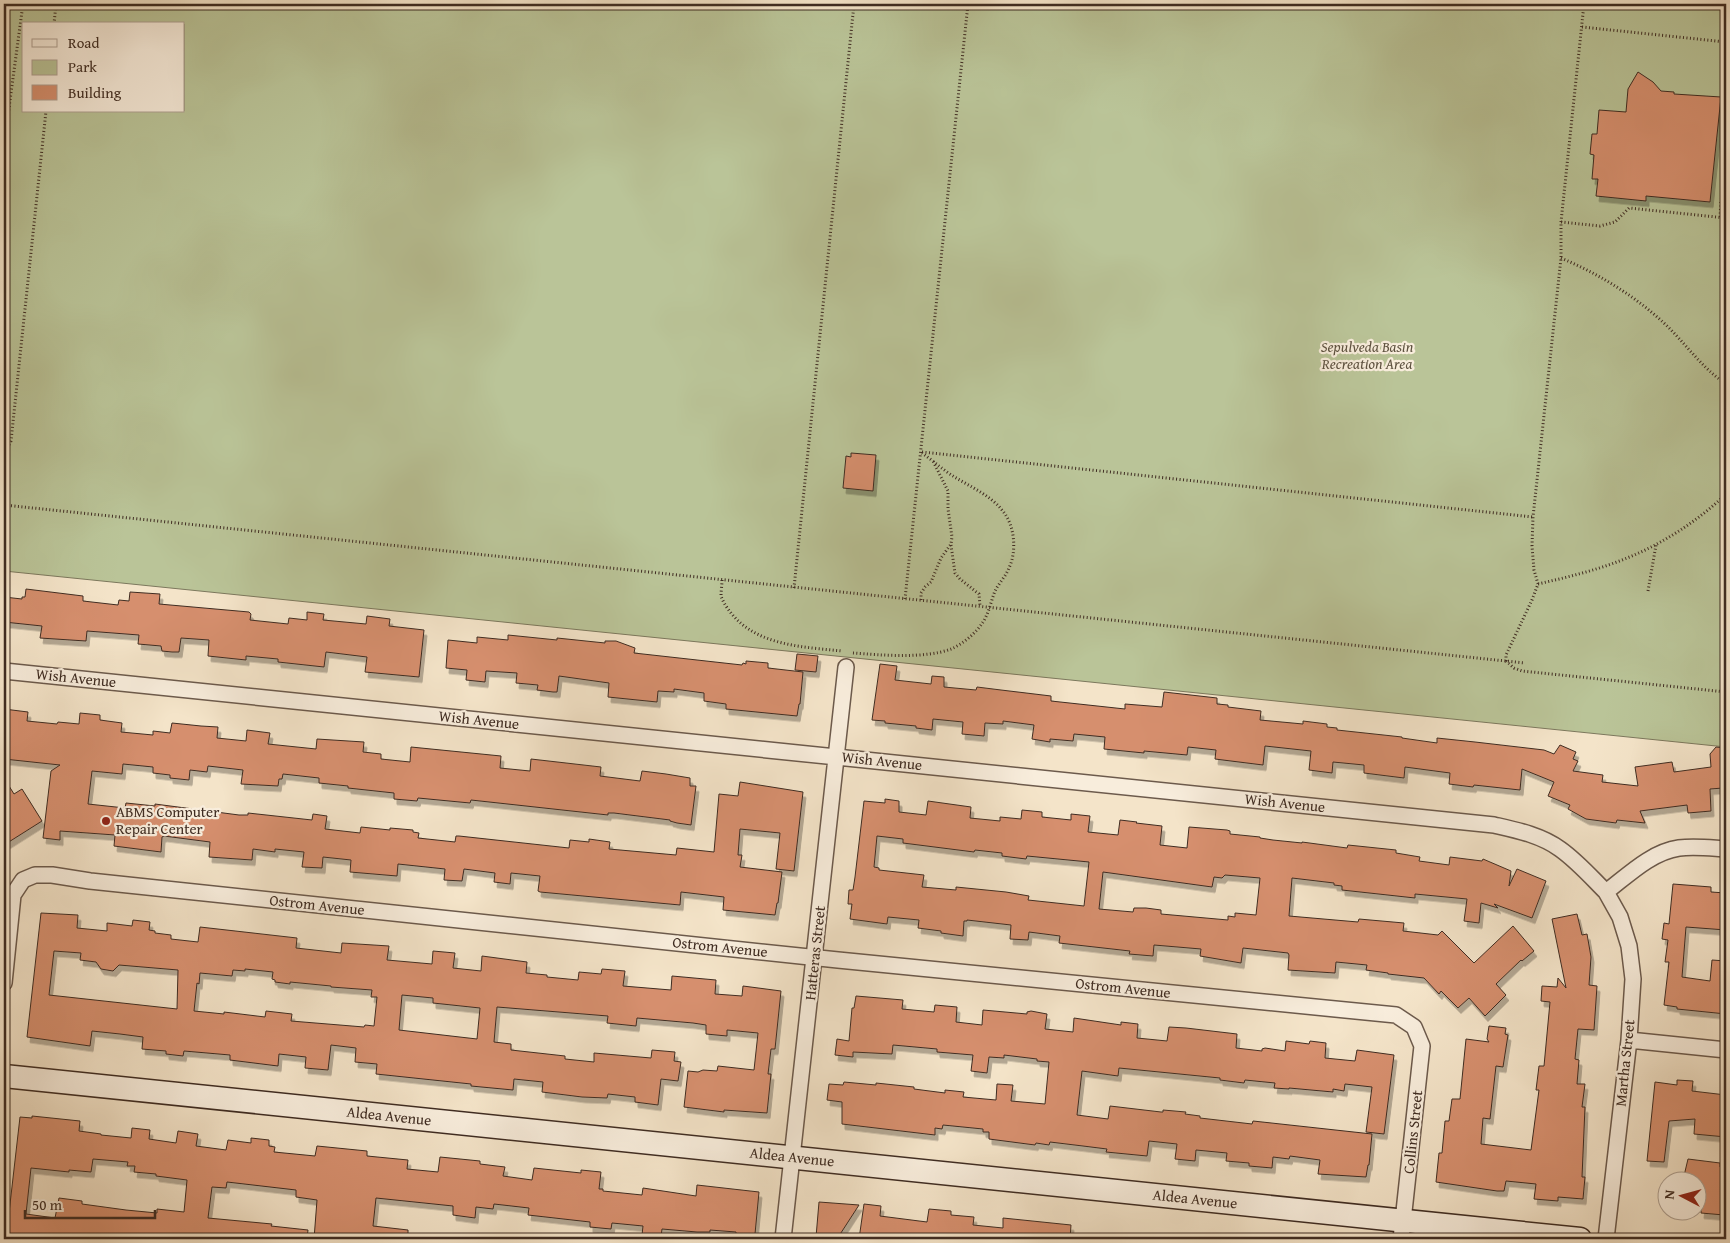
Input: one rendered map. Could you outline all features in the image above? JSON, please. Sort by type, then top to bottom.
[{"type":"street","name":"Hatteras Street","points":[[783,1239],[846,667]]},
{"type":"street","name":"Wish Avenue","points":[[4,671],[1494,825],[1525,832],[1559,848],[1582,867],[1606,892]]},
{"type":"street","points":[[1606,892],[1651,858],[1677,848],[1726,849]]},
{"type":"street","name":"Ostrom Avenue","points":[[4,983],[13,895],[23,880],[35,875],[52,875],[100,882],[814,957],[1396,1015],[1414,1027]]},
{"type":"street","name":"Martha Street","points":[[1606,892],[1620,917],[1629,946],[1633,979],[1606,1239]]},
{"type":"street","name":"Collins Street","points":[[1402,1230],[1422,1046],[1414,1027]]},
{"type":"street","points":[[1628,1040],[1726,1050]]},
{"type":"street","name":"Aldea Avenue","points":[[4,1076],[792,1157],[1402,1230],[1580,1239]]},
{"type":"path","points":[[4,145],[22,4]]},
{"type":"path","points":[[54,22],[56,4]]},
{"type":"path","points":[[794,588],[854,4]]},
{"type":"path","points":[[905,599],[968,4]]},
{"type":"path","points":[[1584,4],[1560,222],[1561,258],[1533,517],[1532,546],[1534,570],[1538,584],[1506,655],[1506,661],[1514,668],[1522,671],[1726,692]]},
{"type":"path","points":[[1582,28],[1726,42]]},
{"type":"path","points":[[4,454],[11,440],[46,112]]},
{"type":"path","points":[[1720,218],[1721,200],[1726,189]]},
{"type":"path","points":[[1560,222],[1600,226],[1614,222],[1629,208],[1726,218]]},
{"type":"path","points":[[1561,258],[1588,269],[1634,298],[1666,325],[1698,361],[1726,384]]},
{"type":"path","points":[[722,580],[721,596],[725,605],[736,619],[766,638],[787,644],[894,656],[950,650],[971,636],[984,622],[996,590],[1010,568],[1014,551],[1012,529],[1003,511],[990,499],[951,474],[922,452]]},
{"type":"path","points":[[922,452],[1533,517]]},
{"type":"path","points":[[933,461],[948,492],[954,573],[979,594],[980,606]]},
{"type":"path","points":[[1538,584],[1581,573],[1626,558],[1656,545],[1691,522],[1726,494]]},
{"type":"path","points":[[4,505],[1525,663]]},
{"type":"path","points":[[921,600],[921,593],[931,582],[941,558],[951,544]]},
{"type":"path","points":[[1648,591],[1656,545]]},
{"type":"green space","name":"Sepulveda Basin Recreation Area","points":[[4,4],[1726,4],[1726,747],[4,571]]},
{"type":"building","points":[[1638,72],[1653,82],[1661,91],[1674,92],[1674,94],[1721,97],[1710,202],[1646,196],[1646,201],[1596,196],[1598,179],[1592,179],[1594,155],[1590,154],[1592,134],[1597,134],[1599,110],[1626,112],[1628,89]]},
{"type":"building","points":[[851,453],[876,455],[873,491],[843,488],[846,456],[851,457]]},
{"type":"building","points":[[26,589],[83,596],[83,601],[118,605],[119,600],[129,601],[130,592],[160,594],[159,604],[249,612],[251,614],[250,620],[288,624],[289,618],[307,620],[307,612],[324,614],[323,620],[366,624],[367,616],[390,619],[389,626],[424,630],[419,677],[365,672],[367,657],[326,652],[324,667],[278,662],[278,659],[246,656],[246,660],[208,656],[209,640],[181,638],[179,652],[172,652],[162,651],[161,646],[138,644],[139,635],[87,631],[86,641],[40,638],[42,626],[4,622],[4,597],[22,599],[22,597],[25,597]]},
{"type":"building","points":[[508,635],[605,643],[605,641],[616,641],[635,648],[634,653],[742,665],[743,663],[746,664],[746,661],[768,663],[768,668],[803,672],[797,716],[726,709],[726,704],[704,701],[704,693],[674,689],[674,692],[658,691],[657,702],[608,697],[609,683],[559,676],[557,692],[553,692],[537,690],[538,685],[516,683],[517,673],[486,671],[485,682],[466,680],[467,670],[446,668],[448,640],[477,643],[477,637],[508,640]]},
{"type":"building","points":[[797,654],[818,656],[816,672],[795,670]]},
{"type":"building","points":[[880,664],[897,666],[895,680],[931,684],[932,676],[944,677],[944,687],[976,690],[977,687],[1051,696],[1051,701],[1125,709],[1125,704],[1162,707],[1164,692],[1217,698],[1217,704],[1261,711],[1260,720],[1303,724],[1303,721],[1327,724],[1327,727],[1337,728],[1337,730],[1437,743],[1437,738],[1475,742],[1544,750],[1554,754],[1560,745],[1576,752],[1573,759],[1578,761],[1573,771],[1603,775],[1602,782],[1638,786],[1635,767],[1672,762],[1674,772],[1711,767],[1710,754],[1716,747],[1726,748],[1726,768],[1721,769],[1723,788],[1710,789],[1711,811],[1688,813],[1687,805],[1640,811],[1645,823],[1617,820],[1616,823],[1586,819],[1568,809],[1570,805],[1548,796],[1554,782],[1522,769],[1520,790],[1474,785],[1473,787],[1449,784],[1450,773],[1405,767],[1404,778],[1364,773],[1364,765],[1333,762],[1332,773],[1309,770],[1311,751],[1265,746],[1263,765],[1215,759],[1216,750],[1188,747],[1187,755],[1104,749],[1105,737],[1074,734],[1073,741],[1050,739],[1050,742],[1032,739],[1034,725],[1003,721],[1003,724],[985,723],[984,736],[962,734],[963,722],[933,719],[932,730],[916,728],[916,726],[885,723],[885,721],[872,720]]},
{"type":"building","points":[[4,709],[28,712],[27,721],[57,724],[58,722],[79,724],[80,713],[100,715],[100,720],[122,723],[121,732],[153,735],[153,731],[170,733],[172,723],[218,727],[217,738],[246,741],[247,730],[270,733],[268,744],[316,749],[317,739],[364,742],[363,752],[381,754],[381,759],[410,762],[411,747],[501,756],[500,768],[530,771],[531,759],[601,767],[600,776],[640,781],[642,771],[666,774],[690,778],[690,786],[696,786],[691,825],[670,820],[614,813],[608,813],[608,815],[471,800],[470,803],[418,798],[417,801],[394,799],[394,793],[348,788],[348,786],[319,783],[319,778],[283,774],[282,779],[279,779],[278,786],[241,784],[243,770],[208,766],[207,772],[190,770],[189,780],[170,778],[170,775],[153,773],[153,767],[123,764],[122,774],[92,771],[88,804],[125,808],[126,803],[155,806],[155,804],[239,815],[248,815],[248,813],[312,820],[313,814],[327,816],[325,829],[360,833],[361,827],[390,830],[390,828],[413,830],[413,832],[419,833],[418,838],[455,842],[456,836],[459,836],[569,848],[570,840],[589,842],[589,839],[610,842],[609,849],[676,855],[677,848],[714,852],[719,794],[738,796],[740,782],[803,792],[794,871],[776,869],[780,833],[740,829],[738,855],[742,855],[740,867],[782,872],[775,915],[723,910],[724,897],[681,892],[680,905],[540,892],[538,891],[540,876],[511,873],[510,884],[494,882],[495,873],[464,869],[462,881],[444,880],[445,869],[398,864],[397,876],[350,872],[351,860],[323,857],[322,868],[302,867],[304,852],[275,849],[275,852],[253,849],[252,860],[209,857],[210,842],[164,836],[162,837],[161,852],[114,846],[115,835],[60,831],[60,840],[43,838],[51,771],[60,765],[4,759]]},
{"type":"building","points":[[4,778],[14,794],[22,789],[42,821],[4,845]]},
{"type":"building","points":[[885,799],[899,801],[899,812],[926,815],[928,801],[971,807],[970,818],[1000,821],[1000,817],[1021,819],[1022,810],[1042,812],[1042,817],[1071,820],[1071,814],[1090,816],[1088,832],[1118,835],[1120,820],[1137,822],[1162,826],[1160,845],[1187,848],[1189,827],[1227,830],[1230,831],[1230,834],[1273,840],[1347,848],[1348,845],[1396,850],[1396,853],[1420,857],[1419,861],[1449,865],[1450,857],[1482,861],[1483,859],[1511,871],[1509,886],[1517,869],[1546,881],[1532,918],[1494,904],[1498,908],[1481,903],[1479,923],[1464,921],[1467,899],[1415,894],[1415,898],[1342,890],[1342,886],[1334,885],[1334,883],[1292,878],[1289,916],[1358,922],[1359,919],[1404,923],[1403,931],[1438,935],[1442,931],[1474,963],[1513,926],[1534,951],[1521,960],[1496,984],[1506,995],[1485,1016],[1469,998],[1458,1008],[1441,991],[1439,994],[1424,978],[1366,970],[1367,965],[1336,962],[1335,973],[1288,970],[1288,953],[1243,948],[1241,963],[1200,956],[1201,949],[1154,945],[1153,956],[1129,954],[1130,951],[1059,943],[1060,936],[1029,932],[1028,940],[1010,939],[1011,925],[967,920],[964,921],[963,936],[918,928],[919,920],[888,917],[887,924],[850,919],[852,904],[848,904],[849,890],[853,890],[864,801],[885,803]],"holes":[[[877,836],[903,839],[903,843],[974,852],[975,850],[1002,853],[1002,856],[1026,859],[1027,856],[1089,862],[1084,906],[1028,900],[1029,896],[1006,892],[956,887],[956,890],[922,887],[924,875],[879,870],[879,868],[874,867]],[[1103,872],[1212,887],[1214,877],[1222,878],[1225,875],[1260,878],[1256,915],[1235,913],[1235,917],[1228,916],[1228,920],[1161,914],[1161,910],[1146,908],[1134,908],[1133,912],[1099,909]]]},
{"type":"building","points":[[1673,884],[1711,887],[1711,892],[1726,893],[1726,930],[1686,927],[1682,977],[1710,981],[1712,960],[1726,961],[1726,1014],[1677,1009],[1677,1007],[1664,1005],[1669,962],[1665,962],[1668,940],[1662,939],[1664,923],[1669,924]]},
{"type":"building","points":[[41,913],[78,915],[77,928],[107,931],[107,923],[132,926],[133,920],[150,922],[149,930],[155,931],[155,933],[171,935],[171,939],[198,942],[200,927],[297,938],[296,948],[341,953],[342,943],[389,946],[387,960],[432,964],[433,951],[455,953],[453,968],[481,971],[482,956],[527,962],[526,973],[547,975],[547,977],[578,980],[579,972],[601,974],[602,969],[625,971],[623,986],[671,990],[672,976],[716,980],[715,994],[742,996],[743,986],[781,991],[775,1049],[771,1049],[768,1074],[771,1074],[767,1113],[724,1110],[724,1112],[684,1107],[688,1071],[717,1071],[718,1066],[754,1070],[758,1033],[727,1030],[727,1036],[706,1034],[706,1025],[693,1023],[637,1018],[636,1026],[607,1023],[608,1016],[497,1007],[494,1042],[511,1044],[511,1050],[565,1056],[565,1059],[594,1062],[594,1053],[651,1058],[652,1050],[675,1052],[674,1061],[681,1062],[678,1081],[661,1079],[658,1105],[635,1102],[635,1097],[608,1094],[607,1098],[582,1097],[542,1092],[543,1082],[514,1079],[513,1090],[376,1074],[377,1064],[355,1062],[356,1048],[331,1045],[328,1070],[305,1068],[306,1057],[279,1054],[278,1066],[230,1060],[230,1055],[184,1051],[183,1056],[166,1054],[166,1051],[142,1049],[143,1037],[120,1034],[92,1031],[90,1046],[27,1037]],"holes":[[[54,951],[81,953],[80,960],[96,962],[101,969],[113,971],[119,965],[178,970],[177,1009],[49,995]],[[245,969],[273,972],[272,979],[275,982],[372,990],[371,997],[377,997],[374,1026],[365,1025],[364,1027],[291,1021],[292,1014],[266,1011],[265,1017],[224,1012],[224,1014],[194,1011],[200,973],[232,976],[233,970],[245,971]],[[402,995],[433,998],[433,1003],[480,1008],[477,1039],[399,1030]]]},
{"type":"building","points":[[1577,914],[1582,935],[1587,934],[1591,957],[1589,985],[1597,986],[1594,1030],[1578,1029],[1575,1059],[1579,1060],[1577,1084],[1585,1084],[1582,1107],[1585,1107],[1582,1177],[1585,1177],[1583,1199],[1558,1197],[1558,1201],[1534,1199],[1536,1184],[1506,1181],[1504,1191],[1497,1191],[1436,1182],[1439,1153],[1442,1153],[1445,1121],[1449,1121],[1452,1099],[1460,1099],[1466,1039],[1489,1042],[1487,1039],[1489,1026],[1506,1028],[1505,1034],[1508,1035],[1503,1067],[1496,1066],[1490,1119],[1483,1118],[1481,1144],[1531,1150],[1539,1090],[1536,1090],[1539,1066],[1544,1066],[1550,1002],[1541,1001],[1542,986],[1557,987],[1558,978],[1566,988],[1552,919]]},
{"type":"building","points":[[856,996],[903,1000],[902,1009],[934,1012],[935,1005],[957,1007],[956,1022],[982,1025],[983,1010],[1027,1014],[1027,1012],[1031,1011],[1047,1014],[1045,1029],[1073,1032],[1074,1018],[1121,1025],[1121,1022],[1138,1024],[1137,1038],[1167,1041],[1169,1027],[1186,1028],[1237,1034],[1236,1048],[1262,1051],[1265,1048],[1285,1051],[1286,1041],[1309,1044],[1310,1041],[1326,1043],[1325,1058],[1355,1061],[1357,1050],[1394,1055],[1384,1134],[1366,1132],[1372,1087],[1345,1084],[1344,1091],[1333,1089],[1333,1092],[1274,1088],[1275,1083],[1245,1080],[1244,1083],[1220,1080],[1220,1078],[1119,1068],[1118,1076],[1082,1071],[1077,1115],[1108,1119],[1110,1106],[1161,1112],[1163,1110],[1186,1112],[1185,1114],[1200,1116],[1200,1118],[1252,1124],[1253,1121],[1372,1134],[1366,1177],[1318,1174],[1320,1160],[1290,1156],[1289,1159],[1273,1157],[1272,1168],[1226,1161],[1227,1153],[1196,1150],[1195,1161],[1175,1159],[1177,1144],[1149,1141],[1147,1156],[1106,1152],[1107,1149],[1050,1142],[1049,1145],[1036,1143],[1035,1145],[989,1139],[989,1132],[983,1132],[983,1129],[943,1125],[942,1129],[935,1128],[935,1135],[842,1124],[842,1102],[827,1100],[829,1084],[843,1085],[844,1082],[876,1085],[876,1083],[945,1093],[945,1090],[964,1092],[963,1097],[996,1100],[997,1084],[1013,1085],[1011,1101],[1045,1104],[1049,1062],[1037,1061],[1037,1059],[1004,1055],[1004,1058],[989,1057],[987,1073],[971,1071],[973,1055],[937,1052],[937,1049],[893,1045],[892,1054],[853,1052],[853,1057],[835,1055],[837,1039],[849,1041],[852,1008],[854,1008]]},
{"type":"building","points":[[1677,1080],[1693,1081],[1692,1091],[1726,1095],[1726,1137],[1694,1134],[1695,1119],[1669,1121],[1664,1162],[1647,1161],[1655,1082],[1677,1085]]},
{"type":"building","points":[[32,1116],[80,1121],[79,1131],[101,1135],[131,1138],[132,1128],[150,1130],[149,1139],[176,1143],[178,1131],[198,1134],[196,1146],[226,1150],[228,1140],[251,1143],[251,1138],[269,1140],[269,1146],[275,1147],[274,1152],[315,1156],[317,1146],[367,1151],[367,1156],[408,1160],[407,1169],[438,1172],[440,1157],[480,1161],[480,1164],[505,1167],[503,1176],[532,1180],[534,1168],[581,1173],[581,1170],[601,1172],[599,1189],[642,1195],[643,1188],[696,1196],[697,1185],[759,1192],[755,1234],[753,1239],[736,1239],[736,1232],[710,1230],[710,1232],[697,1232],[662,1229],[661,1237],[642,1235],[643,1226],[612,1223],[611,1229],[590,1227],[590,1222],[528,1215],[529,1208],[494,1204],[493,1209],[476,1207],[475,1218],[453,1215],[453,1206],[376,1198],[373,1226],[408,1230],[408,1239],[314,1239],[317,1200],[296,1197],[296,1190],[227,1182],[226,1188],[212,1187],[208,1218],[272,1224],[271,1226],[308,1230],[307,1239],[6,1239],[20,1117],[32,1118]],"holes":[[[93,1159],[128,1162],[127,1166],[135,1166],[134,1172],[187,1180],[184,1212],[157,1209],[157,1213],[126,1210],[82,1204],[82,1201],[59,1198],[55,1218],[26,1214],[31,1168],[91,1172]]]},
{"type":"building","points":[[1688,1159],[1720,1163],[1720,1167],[1726,1168],[1724,1215],[1708,1214],[1708,1170],[1685,1170]]},
{"type":"building","points":[[819,1202],[859,1205],[837,1239],[816,1237]]},
{"type":"building","points":[[864,1204],[881,1206],[880,1216],[927,1222],[929,1209],[951,1211],[951,1215],[974,1217],[973,1225],[1003,1228],[1003,1218],[1071,1225],[1070,1239],[859,1239]]},
{"type":"place","name":"ABMS Computer Repair Center","points":[[106,821]]}]
